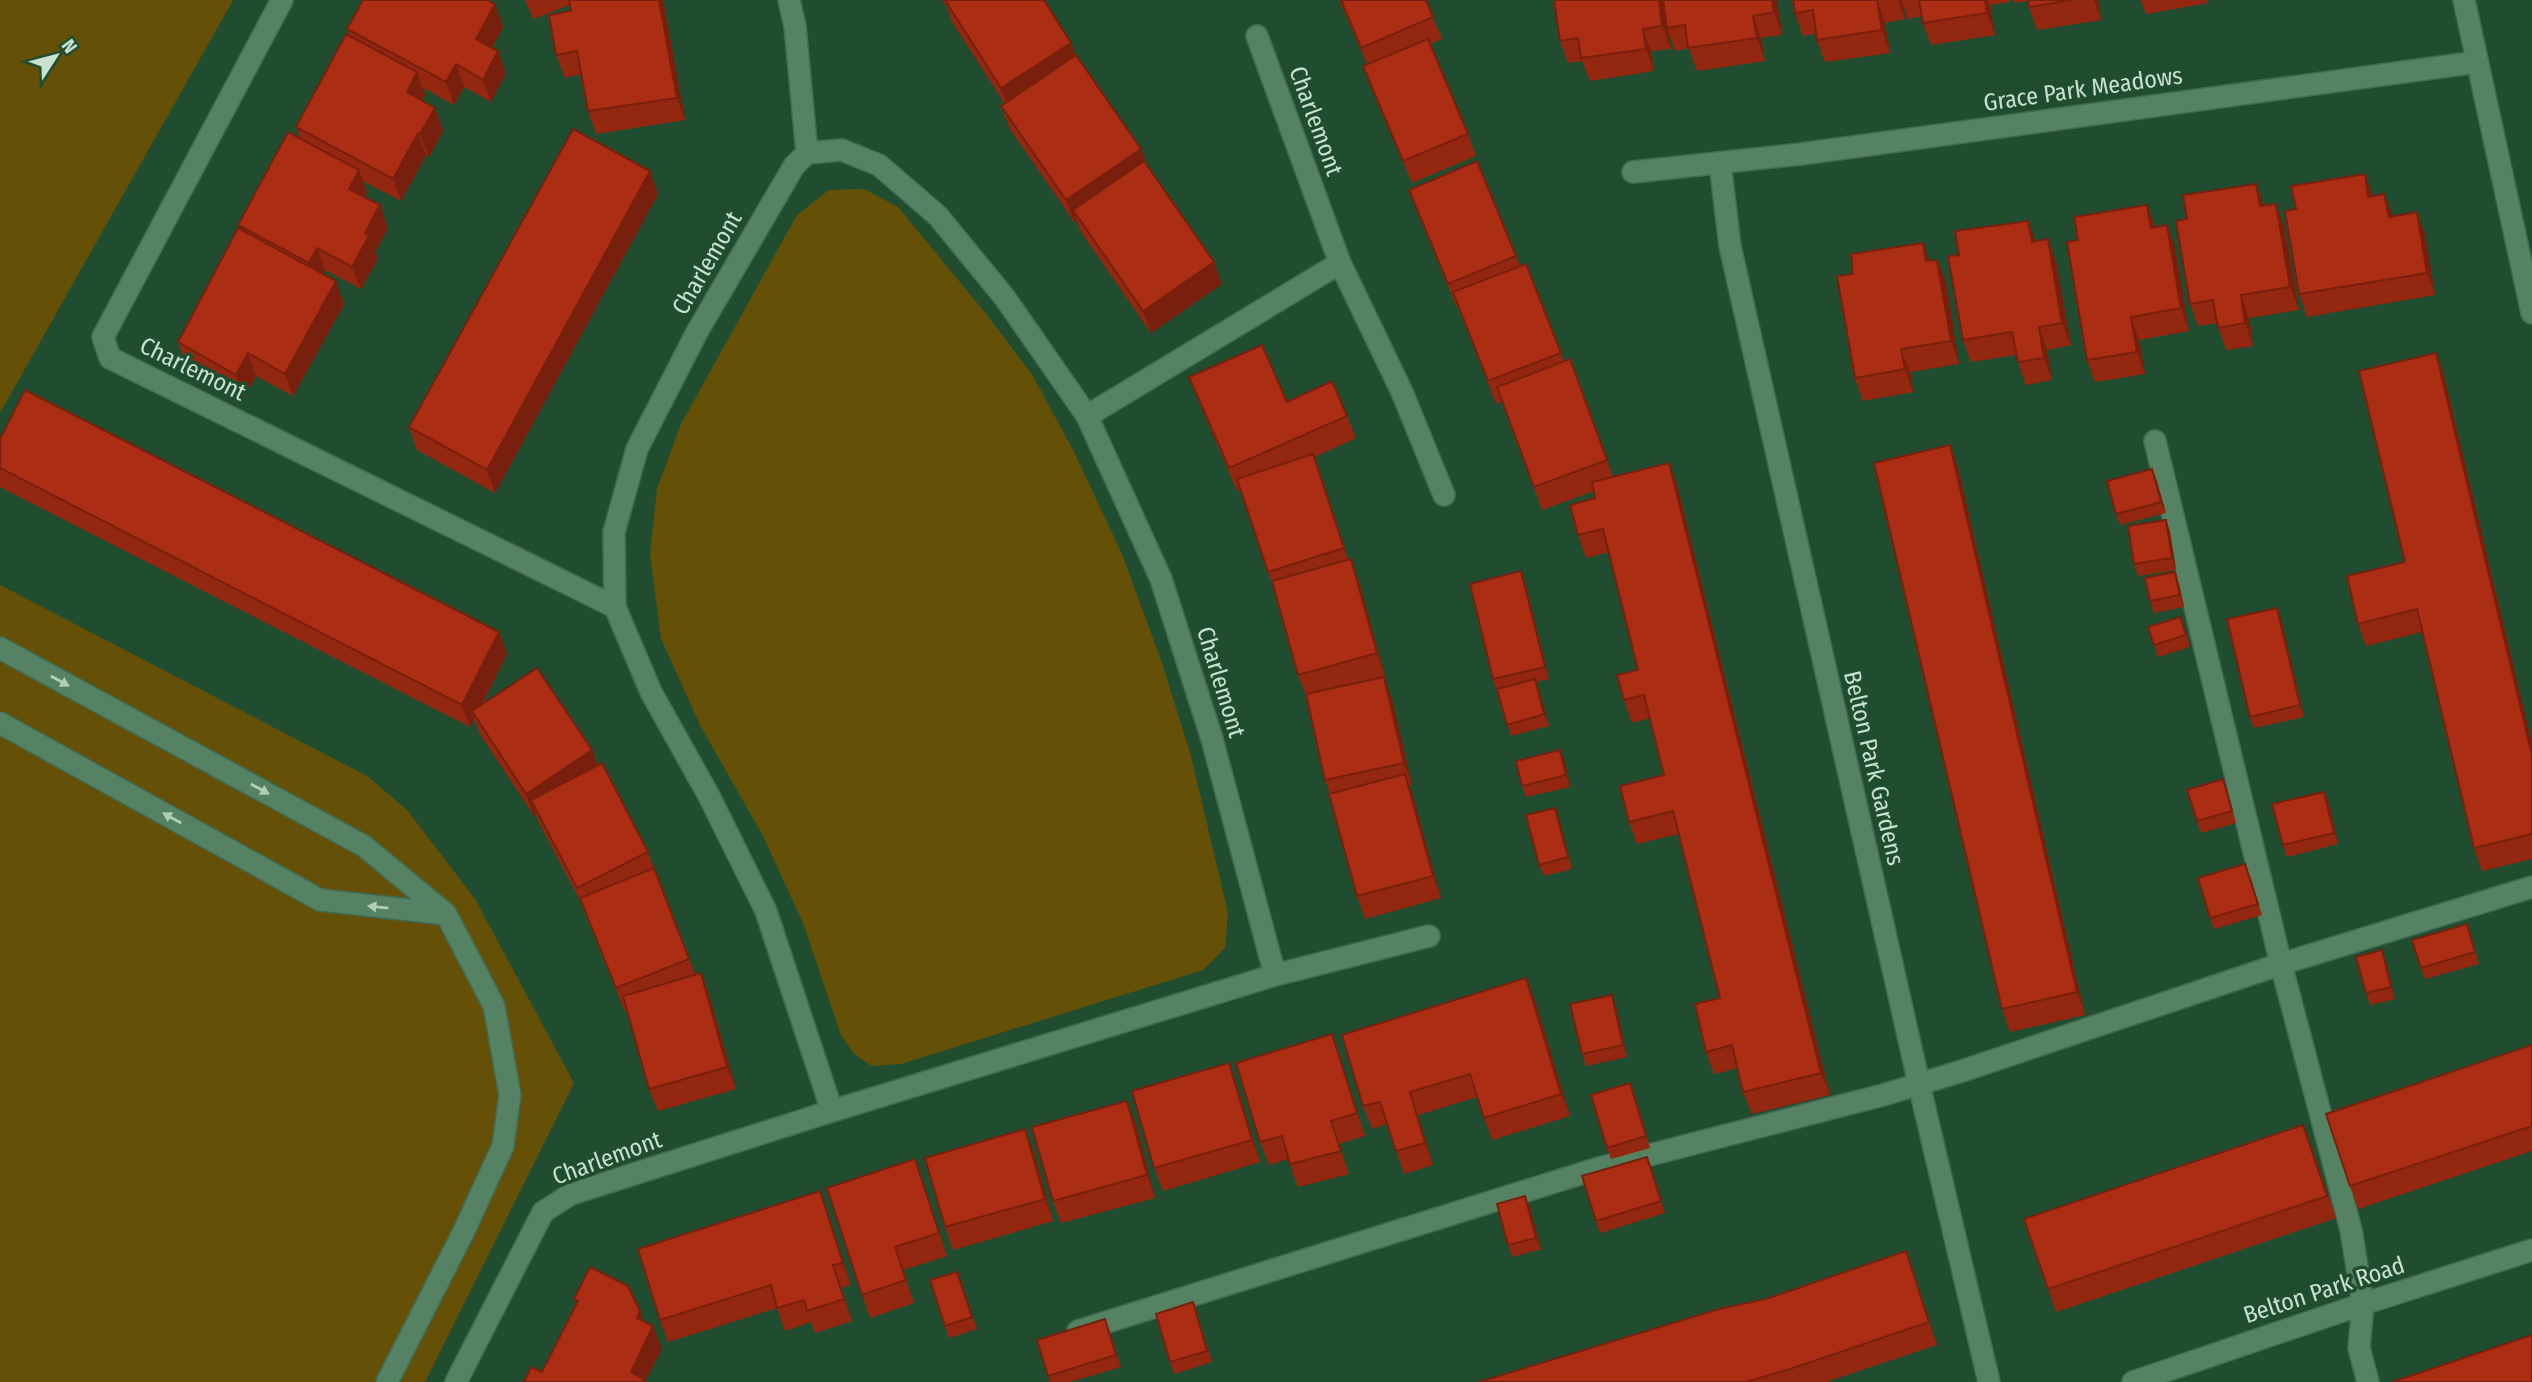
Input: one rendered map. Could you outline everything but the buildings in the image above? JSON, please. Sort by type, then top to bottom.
[{"type":"street","name":"Charlemont","points":[[282,0],[103,337],[110,358],[615,607]]},
{"type":"street","points":[[789,0],[795,26],[807,153]]},
{"type":"street","points":[[2464,0],[2532,313]]},
{"type":"street","name":"Charlemont","points":[[1257,36],[1340,263],[1402,391],[1444,495]]},
{"type":"street","name":"Grace Park Meadows","points":[[1633,172],[1720,163],[2477,62]]},
{"type":"street","name":"Charlemont","points":[[832,1111],[766,911],[709,796],[651,692],[615,607],[614,531],[637,449],[704,320],[794,166],[807,153],[842,150],[878,165],[938,216],[1005,298],[1087,415],[1161,579],[1212,739],[1275,975]]},
{"type":"street","name":"Belton Park Gardens","points":[[1720,163],[1730,246],[1989,1382]]},
{"type":"street","points":[[1087,415],[1340,263]]},
{"type":"street","points":[[2155,441],[2281,964],[2351,1230],[2362,1304],[2359,1348],[2368,1382]]},
{"type":"street","points":[[0,648],[364,846],[446,914],[494,1006],[510,1095],[503,1146],[463,1233],[387,1382]]},
{"type":"street","points":[[0,723],[320,900],[446,914]]},
{"type":"street","points":[[1053,1339],[1598,1168],[1919,1084],[2281,964],[2532,887]]},
{"type":"street","name":"Charlemont","points":[[456,1382],[543,1212],[571,1195],[832,1111],[1275,975],[1429,936]]},
{"type":"street","name":"Belton Park Road","points":[[2133,1382],[2362,1304],[2532,1250]]},
{"type":"shaded area","points":[[0,0],[233,0],[0,413]]},
{"type":"shaded area","points":[[864,189],[898,207],[987,315],[1033,376],[1074,452],[1122,554],[1162,663],[1191,756],[1228,913],[1225,948],[1203,970],[901,1064],[872,1066],[854,1054],[841,1035],[803,923],[762,834],[701,727],[661,639],[650,554],[657,489],[681,424],[797,215],[829,190]]},
{"type":"shaded area","points":[[0,585],[367,776],[407,810],[475,899],[574,1083],[425,1382],[0,1382]]}]
